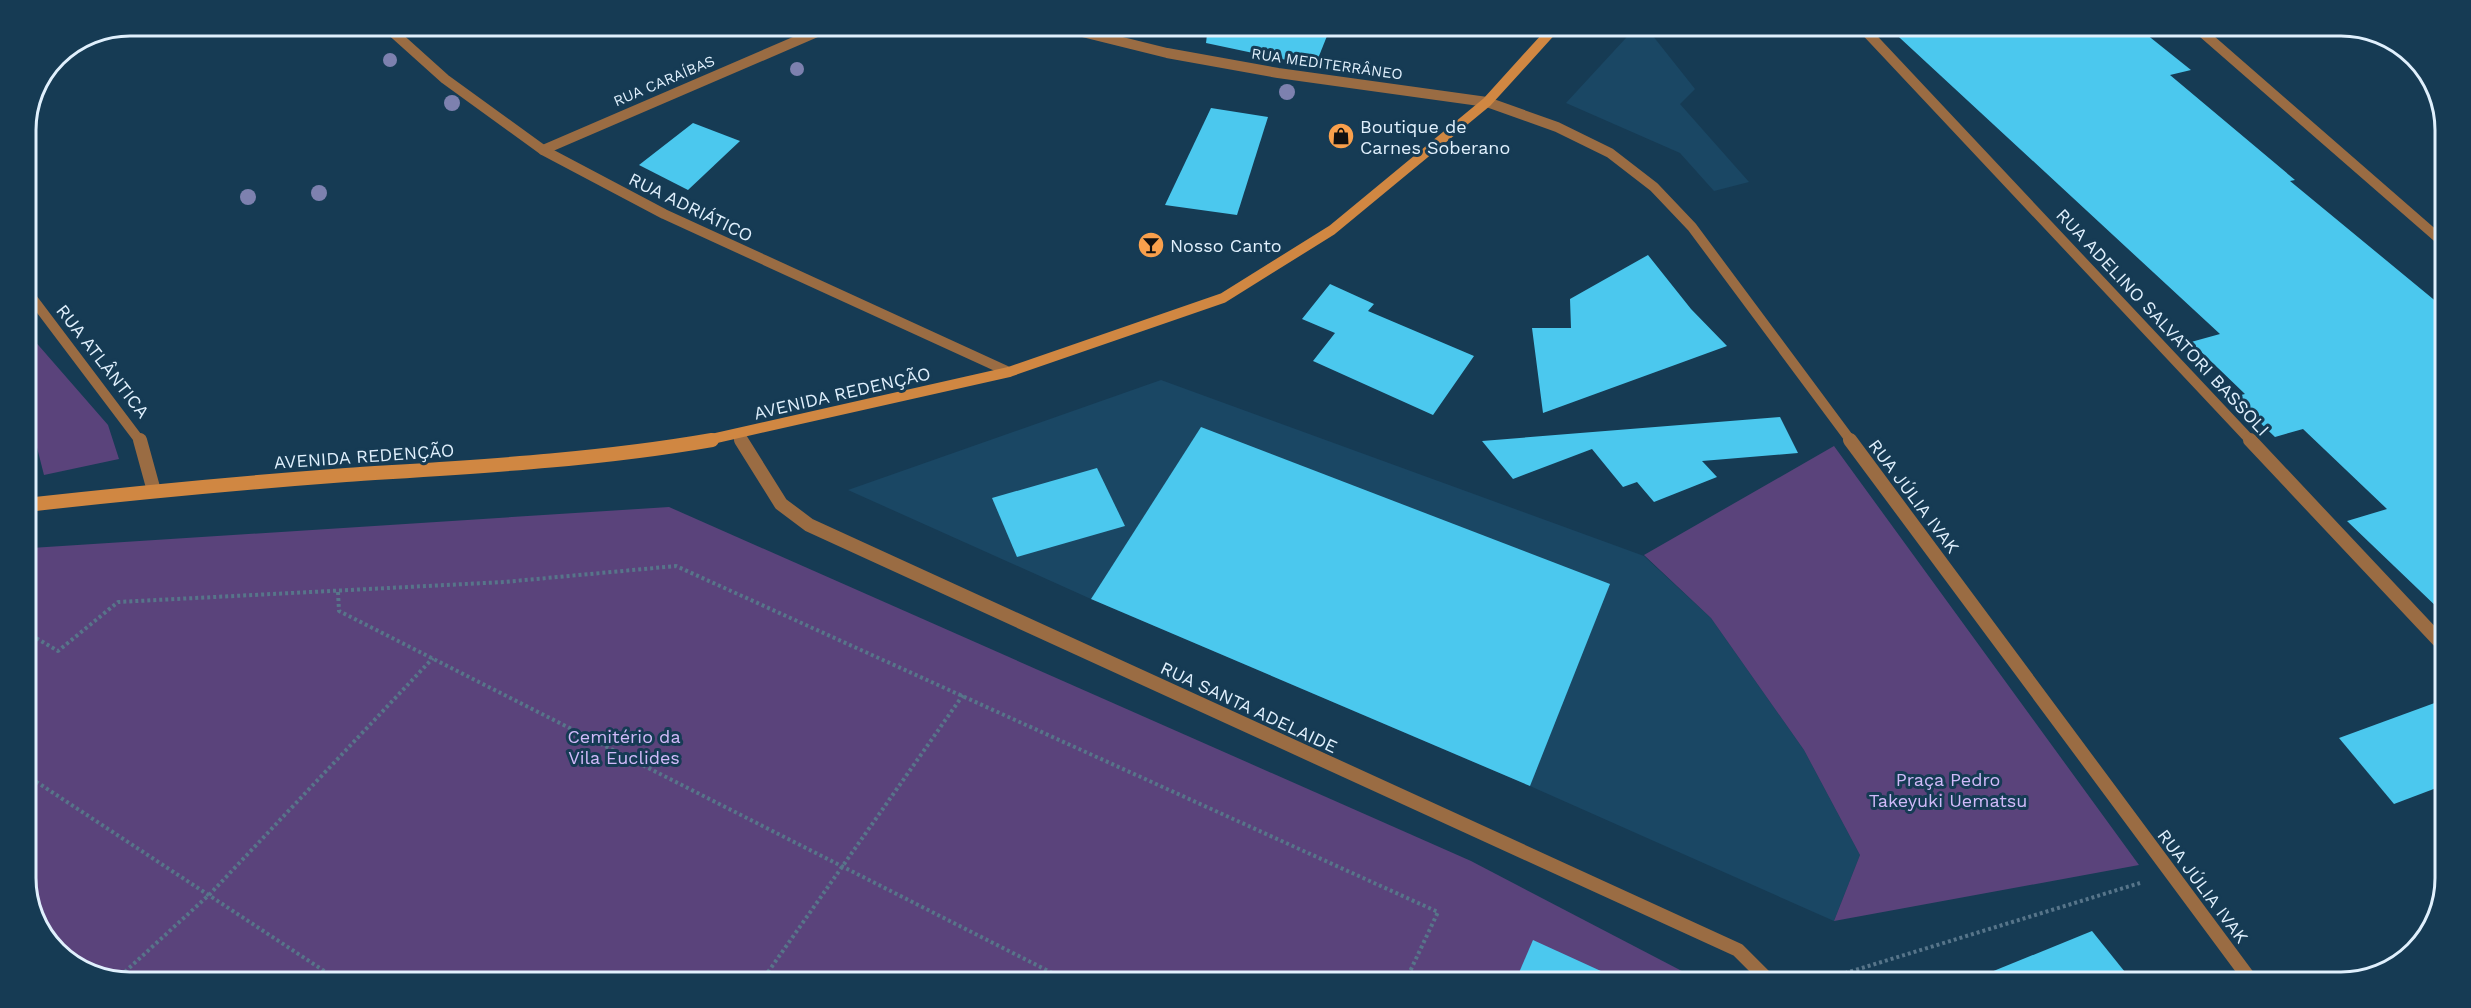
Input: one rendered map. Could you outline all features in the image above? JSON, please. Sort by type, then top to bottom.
[{"type":"street","name":"RUA ADRIÁTICO","points":[[397,36],[446,79],[543,150],[664,214],[1009,372]]},
{"type":"street","name":"RUA CARAÍBAS","points":[[543,150],[808,36]]},
{"type":"street","name":"RUA MEDITERRÂNEO","points":[[1098,36],[1167,53],[1278,73],[1487,102]]},
{"type":"street","name":"AVENIDA REDENÇÃO","points":[[36,504],[154,491],[553,461],[643,452],[738,435],[1009,372],[1223,298],[1332,230],[1487,102],[1547,36]]},
{"type":"street","name":"RUA ADELINO SALVATORI BASSOLI","points":[[1870,36],[2435,637]]},
{"type":"street","points":[[2206,36],[2435,235]]},
{"type":"street","name":"RUA JÚLIA IVAK","points":[[1487,102],[1557,127],[1610,153],[1654,188],[1692,226],[2244,972]]},
{"type":"street","name":"RUA ATLÂNTICA","points":[[36,303],[139,437],[154,491]]},
{"type":"street","name":"RUA SANTA ADELAIDE","points":[[738,435],[781,504],[809,525],[1738,950],[1760,972]]},
{"type":"path","points":[[36,638],[58,651],[117,602],[504,582],[676,566],[1438,912],[1410,972]]},
{"type":"path","points":[[338,592],[339,611],[1050,972]]},
{"type":"path","points":[[125,972],[210,894],[433,658]]},
{"type":"path","points":[[768,972],[963,695]]},
{"type":"path","points":[[36,782],[326,972]]},
{"type":"path","points":[[1849,972],[2171,874]]},
{"type":"shaded area","points":[[1628,36],[1653,36],[1695,89],[1680,104],[1749,182],[1714,191],[1680,153],[1566,103]]},
{"type":"shaded area","points":[[1161,380],[1644,556],[1711,618],[1804,750],[1860,855],[1834,921],[1530,786],[1091,599],[848,490]]},
{"type":"green space","points":[[36,342],[108,425],[119,459],[44,475],[36,444]]},
{"type":"green space","name":"Praça Pedro Takeyuki Uematsu","points":[[1834,446],[2139,865],[1834,921],[1860,855],[1804,750],[1711,618],[1644,555]]},
{"type":"green space","name":"Cemitério da Vila Euclides","points":[[669,507],[1471,861],[1684,972],[130,972],[111,970],[94,965],[63,945],[49,925],[38,897],[36,885],[36,548]]},
{"type":"building","points":[[1207,36],[1327,36],[1315,66],[1206,43]]},
{"type":"building","points":[[1898,36],[2148,36],[2191,70],[2170,75],[2295,180],[2290,181],[2435,301],[2435,605],[2347,521],[2387,509],[2303,429],[2275,437],[2233,397],[2245,394],[2191,342],[2220,334]]},
{"type":"building","points":[[1211,108],[1268,117],[1237,215],[1165,205]]},
{"type":"building","points":[[693,123],[740,141],[688,190],[639,165]]},
{"type":"building","points":[[1648,255],[1691,309],[1727,346],[1543,413],[1532,328],[1571,328],[1570,299]]},
{"type":"building","points":[[1330,284],[1374,304],[1368,311],[1474,356],[1433,415],[1313,361],[1335,333],[1302,319]]},
{"type":"building","points":[[1780,417],[1798,453],[1702,461],[1717,477],[1654,502],[1637,482],[1623,487],[1592,449],[1513,479],[1482,441]]},
{"type":"building","points":[[1201,427],[1610,584],[1530,786],[1091,599]]},
{"type":"building","points":[[1097,468],[1125,526],[1017,557],[992,498]]},
{"type":"building","points":[[2435,703],[2435,789],[2394,804],[2339,738]]},
{"type":"building","points":[[2092,931],[2125,972],[1991,972]]},
{"type":"building","points":[[1533,940],[1603,972],[1519,972]]},
{"type":"place","name":"Boutique de Carnes Soberano","points":[[1341,136]]},
{"type":"place","name":"Nosso Canto","points":[[1151,245]]}]
